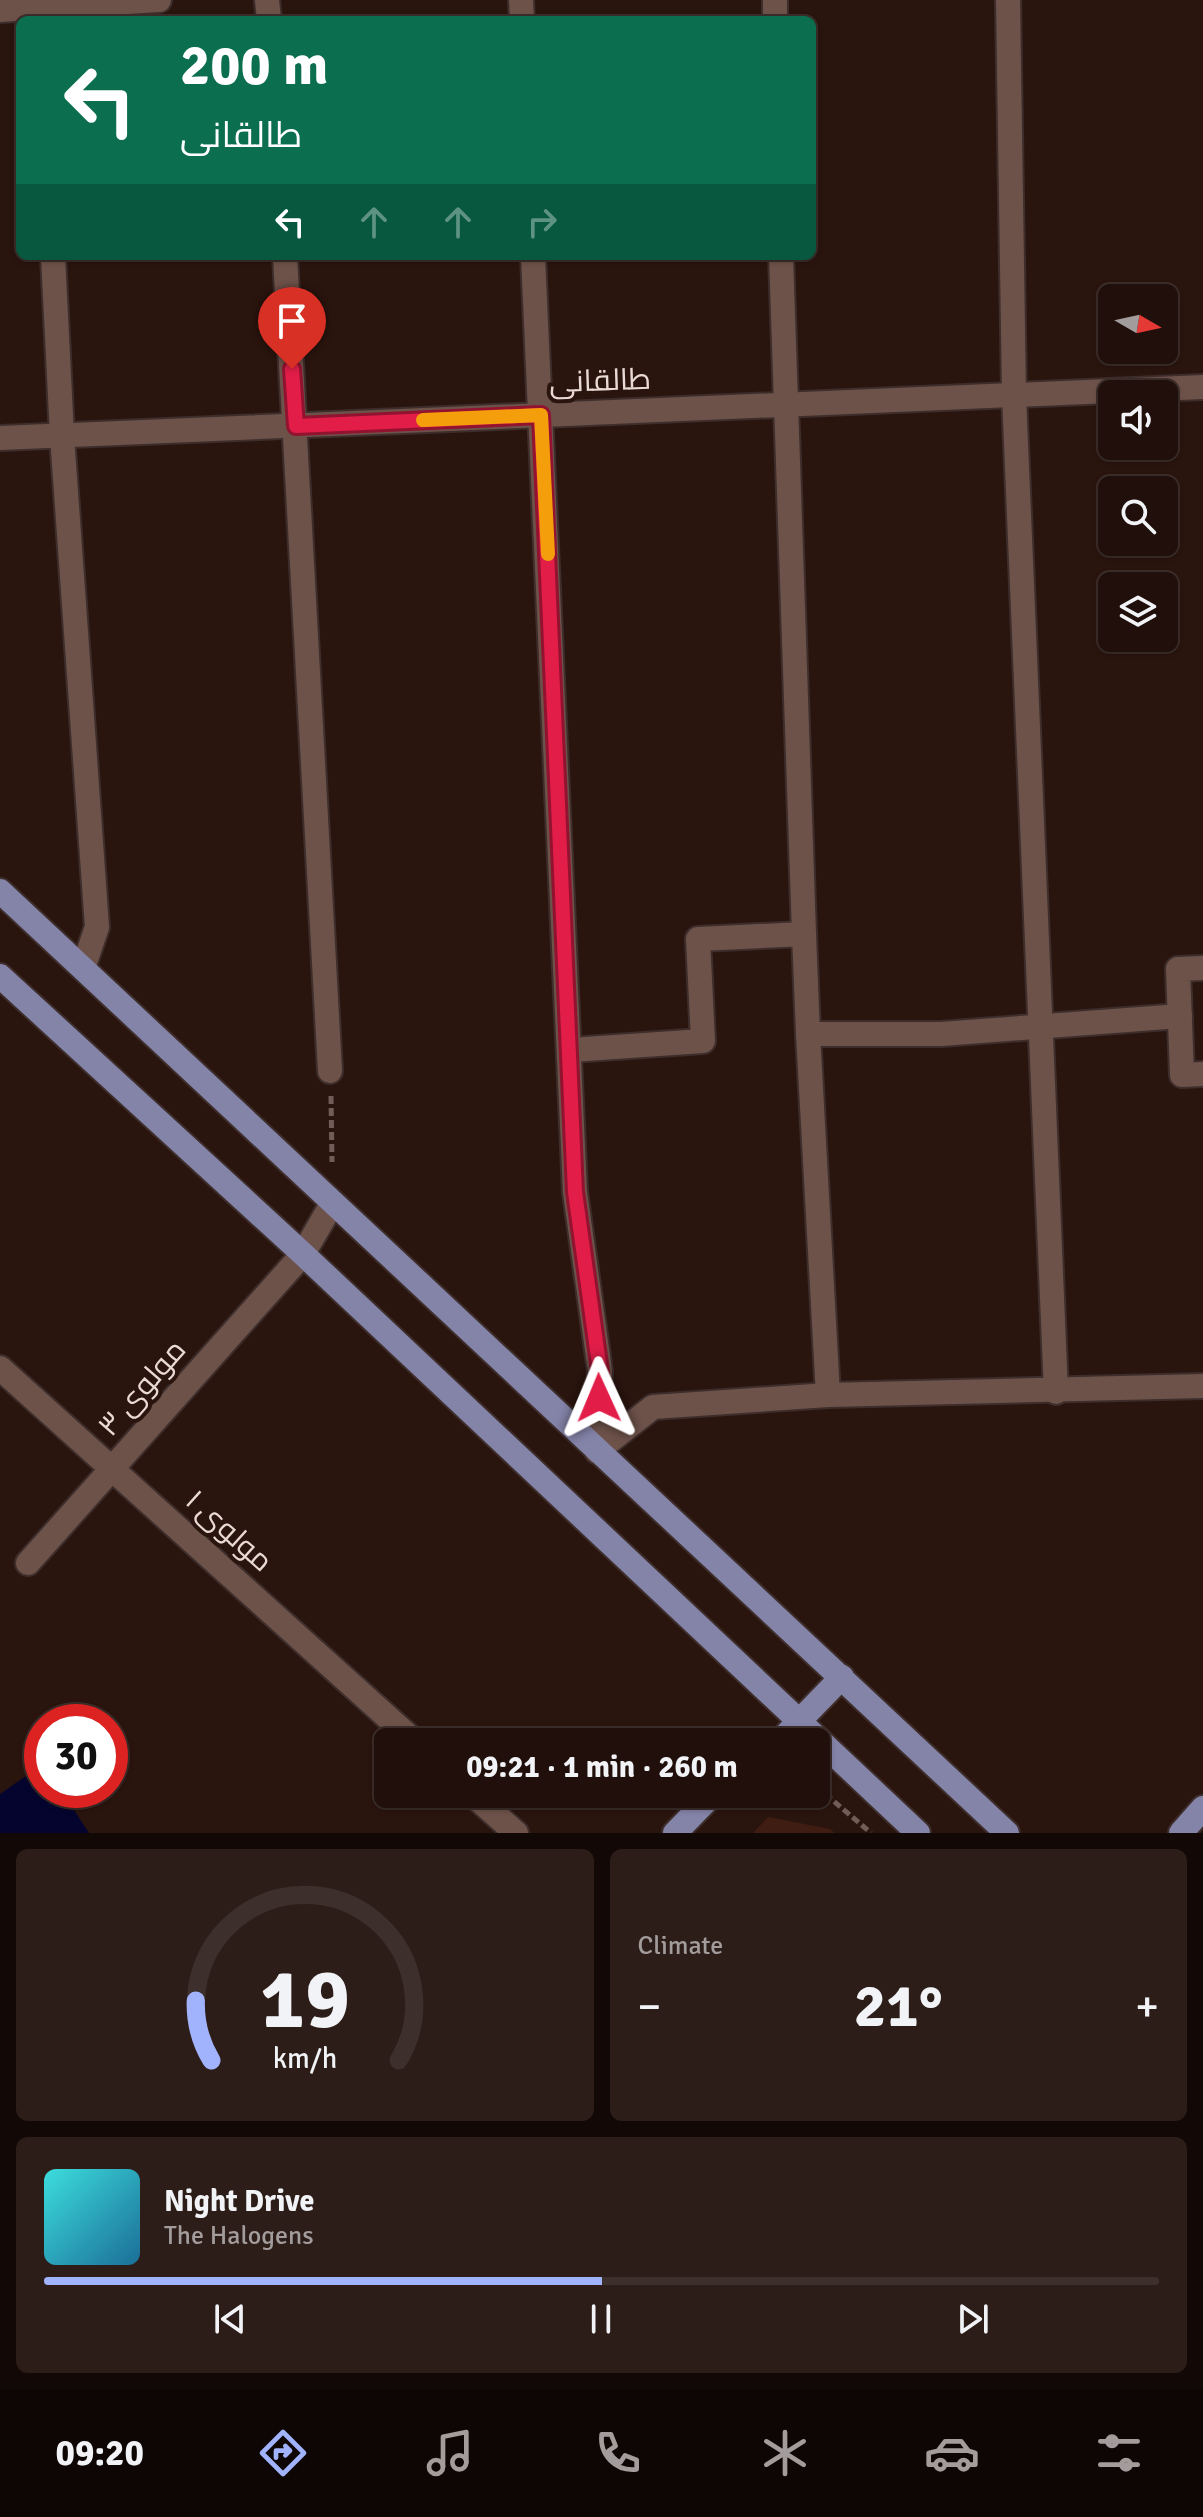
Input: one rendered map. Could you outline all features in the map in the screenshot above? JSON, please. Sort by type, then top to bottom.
[{"type":"main road","points":[[0,891],[1007,1833]]},
{"type":"main road","points":[[0,976],[303,1254],[918,1833]]},
{"type":"main road","points":[[792,1728],[842,1677]]},
{"type":"main road","points":[[675,1833],[699,1808]]},
{"type":"main road","points":[[1181,1833],[1203,1808]]},
{"type":"street","points":[[0,10],[42,13],[159,0]]},
{"type":"street","points":[[1008,0],[1014,396],[1038,1028],[1056,1392]]},
{"type":"street","points":[[53,260],[62,436],[97,927],[83,968]]},
{"type":"street","points":[[285,260],[330,1071]]},
{"type":"street","points":[[533,260],[575,1192],[600,1371],[597,1451]]},
{"type":"street","points":[[781,260],[808,1034],[828,1395]]},
{"type":"street","name":"طالقانی","points":[[0,438],[1203,387]]},
{"type":"street","points":[[571,1050],[703,1041],[698,939],[804,934]]},
{"type":"street","points":[[1203,968],[1178,969],[1182,1075],[1203,1074]]},
{"type":"street","points":[[808,1034],[941,1034],[1180,1016]]},
{"type":"street","name":"مولوی ۳","points":[[28,1563],[303,1254],[332,1204]]},
{"type":"street","name":"مولوی ۱","points":[[0,1368],[399,1728]]},
{"type":"street","points":[[597,1451],[653,1407],[828,1395],[1056,1392],[1203,1386]]},
{"type":"street","points":[[488,1808],[516,1833]]},
{"type":"path","points":[[330,1071],[332,1204]]},
{"type":"path","points":[[830,1798],[871,1833]]},
{"type":"shaded area","points":[[24,1777],[24,1808],[73,1808],[89,1833],[0,1833],[0,1794]]},
{"type":"shaded area","points":[[768,1817],[830,1829],[835,1833],[753,1833]]},
{"type":"slow traffic","points":[[423,420],[541,415],[548,554]]},
{"type":"route","points":[[292,369],[296,426],[541,415],[575,1192],[600,1371],[599,1398]]}]
